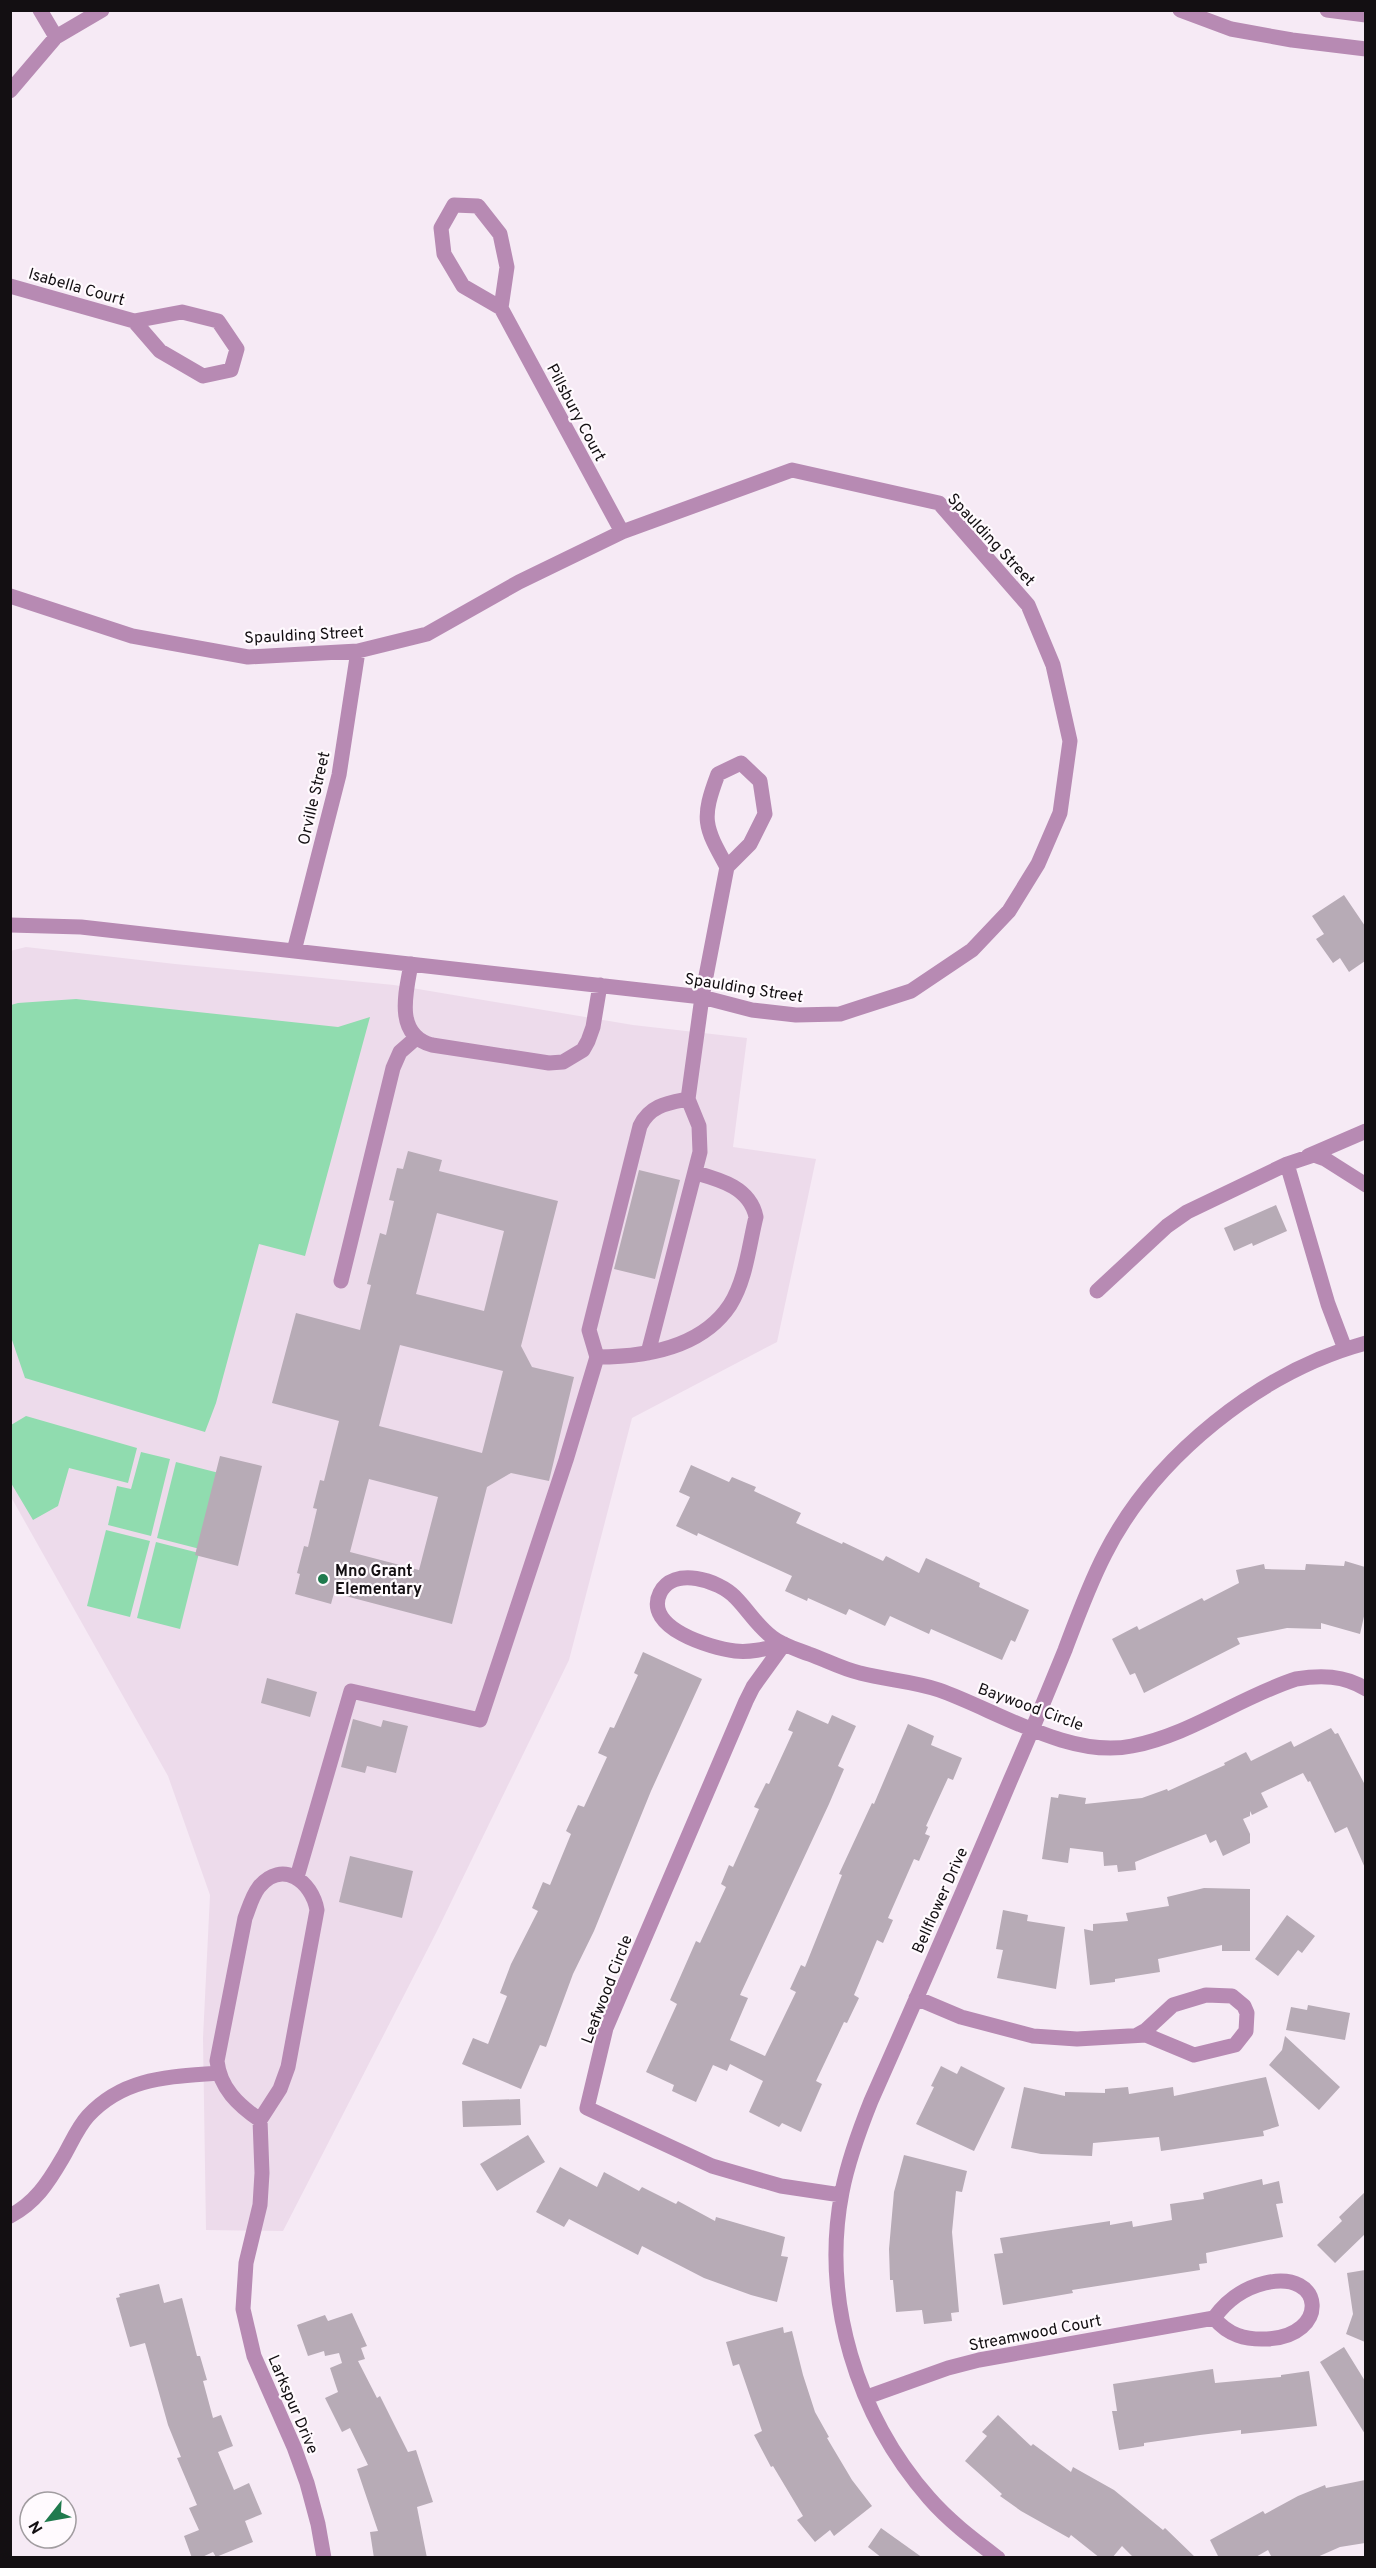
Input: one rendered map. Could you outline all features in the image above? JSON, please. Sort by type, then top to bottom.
[{"type":"street","points":[[40,10],[56,37]]},
{"type":"street","points":[[10,91],[56,37],[102,10]]},
{"type":"street","points":[[1180,10],[1231,28],[1292,40],[1365,49]]},
{"type":"street","points":[[1327,10],[1365,15]]},
{"type":"street","points":[[454,205],[478,206],[500,234],[507,267],[501,308],[463,286],[444,254],[441,228],[454,205]]},
{"type":"street","name":"Isabella Court","points":[[10,286],[134,321]]},
{"type":"street","name":"Pillsbury Court","points":[[501,308],[622,532]]},
{"type":"street","points":[[182,312],[218,321],[237,349],[231,370],[203,376],[160,351],[134,321],[182,312]]},
{"type":"street","name":"Spaulding Street","points":[[10,596],[132,636],[248,657],[358,651],[427,634],[519,582],[622,532],[792,470],[939,503],[1028,605],[1053,665],[1070,741],[1060,813],[1038,864],[1009,911],[972,950],[911,991],[840,1014],[796,1015],[752,1010],[702,997],[600,985],[81,927],[10,925]]},
{"type":"street","name":"Orville Street","points":[[294,951],[339,775],[358,651]]},
{"type":"street","points":[[648,1353],[696,1173],[700,1141],[696,1115],[688,1099],[702,997],[727,867],[750,844],[765,814],[760,781],[741,763],[718,774],[706,805],[709,835],[727,867]]},
{"type":"street","points":[[411,964],[403,1006],[416,1038],[432,1045],[549,1064],[562,1062],[583,1050],[593,1028],[600,985]]},
{"type":"street","points":[[341,1281],[393,1068],[400,1052],[416,1038]]},
{"type":"street","points":[[297,1877],[351,1691],[480,1720],[566,1460],[597,1357],[589,1330],[640,1126],[647,1113],[656,1107],[688,1099]]},
{"type":"street","points":[[1097,1291],[1167,1226],[1187,1212],[1287,1164],[1365,1131]]},
{"type":"street","points":[[1308,1156],[1314,1155],[1325,1159],[1365,1185]]},
{"type":"street","points":[[1287,1164],[1328,1304],[1345,1349]]},
{"type":"street","points":[[597,1357],[648,1353],[678,1346],[716,1321],[729,1306],[744,1268],[756,1217],[751,1202],[743,1192],[729,1184],[696,1173]]},
{"type":"street","name":"Bellflower Drive","points":[[998,2558],[940,2510],[912,2478],[883,2430],[850,2354],[837,2294],[836,2241],[841,2195],[859,2131],[1033,1729],[1105,1554],[1119,1529],[1142,1497],[1188,1446],[1217,1420],[1278,1380],[1365,1342]]},
{"type":"street","name":"Baywood Circle","points":[[784,1644],[754,1651],[737,1651],[713,1646],[666,1624],[661,1617],[657,1601],[665,1585],[680,1578],[696,1578],[734,1596],[772,1638],[784,1644],[857,1672],[939,1690],[1033,1729],[1094,1747],[1130,1747],[1164,1736],[1296,1679],[1340,1678],[1365,1689]]},
{"type":"street","name":"Leafwood Circle","points":[[784,1644],[753,1687],[746,1701],[606,2028],[587,2108],[712,2166],[781,2186],[841,2195]]},
{"type":"street","points":[[275,1876],[297,1877],[309,1888],[315,1899],[317,1910],[315,1925],[288,2067],[280,2089],[260,2120],[232,2097],[218,2073],[219,2050],[245,1918],[252,1898],[259,1888],[275,1876]]},
{"type":"street","points":[[916,1998],[970,2020],[1033,2036],[1077,2039],[1137,2035],[1156,2037],[1188,2054],[1198,2055],[1227,2048],[1242,2038],[1248,2024],[1247,2013],[1244,2006],[1232,1996],[1206,1995],[1173,2005],[1146,2030],[1137,2035]]},
{"type":"street","points":[[10,2216],[22,2210],[38,2196],[87,2118],[109,2098],[128,2086],[148,2080],[218,2073]]},
{"type":"street","name":"Larkspur Drive","points":[[260,2120],[262,2173],[260,2205],[246,2263],[243,2308],[247,2334],[264,2383],[294,2447],[307,2483],[324,2558]]},
{"type":"street","points":[[1278,2280],[1288,2280],[1303,2287],[1308,2293],[1313,2309],[1306,2325],[1283,2337],[1269,2339],[1239,2337],[1221,2327],[1214,2318],[1229,2300],[1242,2292],[1254,2285],[1278,2280]]},
{"type":"street","name":"Streamwood Court","points":[[867,2397],[948,2368],[979,2360],[1214,2318]]},
{"type":"shaded area","name":"Mno Grant Elementary","points":[[26,947],[394,985],[633,1025],[747,1038],[733,1147],[816,1159],[777,1342],[632,1418],[569,1660],[436,1933],[283,2231],[206,2230],[203,2038],[210,1895],[168,1776],[11,1497],[10,951]]},
{"type":"green space","points":[[76,999],[338,1027],[370,1017],[305,1256],[259,1244],[216,1403],[205,1432],[25,1378],[11,1337],[11,1005]]},
{"type":"green space","points":[[26,1416],[137,1448],[128,1483],[69,1468],[58,1506],[33,1520],[11,1483],[11,1425]]},
{"type":"green space","points":[[141,1452],[170,1459],[151,1536],[108,1525],[117,1486],[131,1489]]},
{"type":"green space","points":[[176,1462],[219,1473],[200,1549],[157,1538]]},
{"type":"green space","points":[[106,1530],[150,1541],[130,1617],[87,1606]]},
{"type":"green space","points":[[156,1542],[199,1553],[180,1629],[137,1618]]},
{"type":"building","points":[[1344,895],[1365,926],[1365,961],[1349,972],[1340,958],[1333,963],[1316,939],[1324,934],[1312,916]]},
{"type":"building","points":[[408,1151],[442,1160],[439,1171],[558,1201],[521,1346],[532,1367],[574,1377],[549,1481],[511,1473],[487,1487],[452,1624],[334,1593],[331,1604],[295,1594],[300,1574],[297,1573],[304,1546],[308,1547],[317,1509],[313,1508],[320,1480],[324,1481],[339,1421],[272,1403],[296,1313],[360,1330],[371,1285],[367,1284],[380,1233],[386,1235],[394,1201],[389,1200],[397,1168],[403,1169]],"holes":[[[437,1213],[504,1231],[484,1311],[416,1294]],[[400,1345],[503,1371],[482,1453],[379,1426]],[[369,1479],[438,1497],[419,1570],[350,1552]]]},
{"type":"building","points":[[639,1170],[680,1180],[655,1279],[614,1269]]},
{"type":"building","points":[[1276,1205],[1287,1231],[1253,1246],[1252,1243],[1234,1251],[1224,1228]]},
{"type":"building","points":[[220,1456],[262,1466],[238,1566],[195,1555]]},
{"type":"building","points":[[691,1465],[729,1482],[732,1477],[756,1487],[754,1491],[801,1513],[796,1523],[883,1561],[886,1556],[919,1573],[926,1558],[980,1583],[979,1587],[1029,1610],[1015,1642],[1011,1640],[1002,1660],[931,1629],[929,1634],[890,1616],[885,1626],[849,1609],[846,1615],[808,1598],[807,1601],[785,1591],[792,1576],[698,1533],[697,1536],[676,1526],[690,1497],[679,1492]]},
{"type":"building","points":[[1345,1561],[1365,1567],[1365,1612],[1360,1634],[1321,1623],[1321,1629],[1287,1628],[1237,1638],[1240,1644],[1144,1693],[1135,1673],[1130,1675],[1112,1639],[1137,1626],[1139,1630],[1202,1598],[1204,1601],[1239,1583],[1236,1570],[1264,1564],[1265,1569],[1305,1570],[1306,1564],[1344,1566]]},
{"type":"building","points":[[643,1652],[702,1679],[651,1791],[594,1931],[573,1974],[546,2047],[540,2045],[521,2089],[462,2064],[473,2038],[488,2044],[507,1996],[500,1993],[511,1964],[538,1911],[532,1908],[543,1882],[550,1885],[571,1834],[566,1831],[578,1805],[584,1807],[607,1757],[598,1753],[610,1727],[614,1728],[638,1675],[634,1673]]},
{"type":"building","points":[[267,1678],[317,1692],[310,1717],[261,1703]]},
{"type":"building","points":[[797,1710],[828,1724],[832,1715],[856,1726],[838,1766],[844,1769],[829,1804],[740,1995],[748,1998],[730,2040],[765,2056],[796,1992],[790,1989],[801,1965],[805,1967],[842,1875],[839,1874],[872,1803],[874,1804],[908,1724],[934,1736],[931,1745],[962,1758],[953,1780],[948,1778],[926,1826],[928,1827],[925,1834],[930,1836],[919,1861],[914,1859],[888,1918],[893,1920],[883,1943],[877,1940],[854,1995],[859,1998],[847,2023],[844,2022],[816,2081],[822,2084],[801,2132],[782,2123],[779,2127],[749,2112],[763,2081],[730,2064],[727,2071],[713,2065],[696,2102],[672,2091],[674,2085],[646,2072],[677,2004],[670,2000],[696,1941],[700,1943],[726,1887],[721,1884],[729,1865],[733,1867],[759,1809],[754,1807],[766,1783],[769,1784],[793,1732],[788,1730]]},
{"type":"building","points":[[353,1719],[381,1727],[383,1720],[408,1726],[396,1773],[367,1766],[365,1773],[341,1767]]},
{"type":"building","points":[[1331,1728],[1335,1734],[1338,1733],[1365,1785],[1365,1868],[1347,1827],[1335,1833],[1310,1781],[1308,1782],[1303,1773],[1261,1793],[1268,1807],[1252,1815],[1250,1811],[1250,1816],[1243,1819],[1250,1834],[1250,1843],[1223,1856],[1216,1840],[1210,1843],[1206,1834],[1135,1862],[1136,1870],[1118,1872],[1117,1865],[1104,1866],[1103,1852],[1070,1848],[1068,1863],[1042,1859],[1051,1797],[1058,1798],[1059,1794],[1086,1798],[1085,1804],[1142,1798],[1167,1789],[1168,1791],[1225,1765],[1224,1763],[1246,1752],[1251,1761],[1291,1741],[1294,1747]]},
{"type":"building","points":[[350,1856],[413,1871],[402,1918],[339,1902]]},
{"type":"building","points":[[1204,1888],[1250,1889],[1250,1951],[1222,1951],[1222,1945],[1158,1959],[1160,1972],[1090,1985],[1084,1929],[1093,1931],[1093,1924],[1128,1921],[1126,1913],[1169,1906],[1167,1897]]},
{"type":"building","points":[[1003,1910],[1028,1915],[1027,1921],[1065,1927],[1056,1989],[997,1978],[1003,1950],[996,1949]]},
{"type":"building","points":[[1287,1915],[1315,1936],[1302,1953],[1298,1950],[1278,1976],[1255,1959]]},
{"type":"building","points":[[1308,2005],[1350,2013],[1345,2040],[1286,2030],[1291,2007],[1307,2010]]},
{"type":"building","points":[[1285,2036],[1340,2087],[1319,2110],[1269,2065],[1282,2050]]},
{"type":"building","points":[[941,2066],[957,2074],[961,2066],[1005,2088],[974,2151],[916,2124],[934,2087],[931,2086]]},
{"type":"building","points":[[1266,2077],[1279,2126],[1263,2131],[1264,2136],[1161,2151],[1159,2137],[1093,2143],[1092,2156],[1041,2154],[1011,2148],[1024,2087],[1065,2096],[1065,2092],[1105,2093],[1105,2089],[1128,2087],[1129,2094],[1173,2087],[1174,2096]]},
{"type":"building","points":[[520,2099],[521,2125],[463,2127],[462,2101]]},
{"type":"building","points":[[528,2135],[545,2162],[497,2191],[480,2164]]},
{"type":"building","points":[[904,2155],[967,2171],[962,2192],[956,2191],[952,2232],[959,2312],[951,2313],[952,2321],[924,2324],[922,2310],[896,2312],[893,2280],[890,2280],[889,2249],[894,2192]]},
{"type":"building","points":[[560,2167],[597,2187],[604,2172],[639,2191],[642,2187],[676,2204],[678,2201],[715,2221],[716,2217],[785,2237],[781,2256],[788,2257],[777,2302],[704,2278],[642,2246],[638,2255],[569,2219],[564,2227],[536,2212]]},
{"type":"building","points":[[1262,2179],[1263,2185],[1279,2181],[1283,2203],[1276,2204],[1283,2237],[1206,2253],[1207,2263],[1199,2264],[1200,2270],[1072,2290],[1073,2293],[1003,2305],[994,2254],[1003,2253],[1000,2238],[1110,2221],[1110,2225],[1132,2221],[1133,2227],[1172,2220],[1170,2204],[1204,2199],[1203,2193]]},
{"type":"building","points":[[1365,2192],[1365,2234],[1335,2263],[1317,2245],[1342,2221],[1339,2217]]},
{"type":"building","points":[[1365,2270],[1365,2342],[1346,2334],[1353,2314],[1347,2273]]},
{"type":"building","points":[[159,2284],[164,2303],[182,2298],[197,2356],[200,2356],[207,2380],[203,2381],[213,2418],[221,2415],[233,2446],[218,2452],[234,2490],[249,2483],[262,2514],[245,2521],[253,2542],[216,2557],[213,2552],[200,2558],[192,2558],[184,2536],[199,2530],[189,2508],[197,2505],[177,2458],[181,2457],[168,2425],[145,2343],[130,2347],[116,2298],[120,2297],[119,2294]]},
{"type":"building","points":[[352,2313],[367,2346],[361,2348],[365,2359],[358,2361],[377,2398],[380,2396],[408,2452],[416,2450],[433,2502],[417,2507],[427,2558],[374,2558],[370,2532],[378,2531],[357,2469],[368,2465],[350,2428],[342,2432],[325,2398],[338,2392],[330,2368],[342,2363],[339,2353],[325,2356],[324,2351],[308,2356],[297,2325],[325,2315],[328,2321]]},
{"type":"building","points":[[783,2327],[784,2333],[792,2331],[815,2412],[829,2437],[827,2438],[852,2480],[872,2506],[834,2536],[830,2530],[815,2542],[797,2520],[803,2516],[773,2466],[771,2467],[754,2435],[762,2431],[739,2364],[733,2366],[726,2342]]},
{"type":"building","points":[[1344,2347],[1365,2381],[1365,2434],[1320,2362]]},
{"type":"building","points":[[1213,2369],[1215,2383],[1281,2377],[1281,2375],[1309,2371],[1317,2426],[1241,2434],[1241,2430],[1144,2443],[1144,2446],[1119,2450],[1112,2411],[1117,2411],[1113,2384]]},
{"type":"building","points":[[998,2415],[1031,2446],[1033,2444],[1071,2472],[1073,2467],[1114,2490],[1163,2530],[1165,2528],[1196,2558],[1134,2558],[1122,2546],[1112,2558],[1100,2558],[1071,2535],[1069,2538],[1021,2511],[1000,2496],[1002,2494],[965,2461],[987,2436],[982,2432]]},
{"type":"building","points":[[1365,2480],[1365,2543],[1340,2547],[1315,2558],[1272,2558],[1268,2550],[1254,2558],[1219,2558],[1210,2540],[1263,2511],[1265,2514],[1298,2496],[1325,2485],[1326,2488]]},
{"type":"building","points":[[881,2528],[923,2558],[882,2558],[868,2547]]},
{"type":"place","name":"Mno Grant Elementary","points":[[323,1579]]}]
